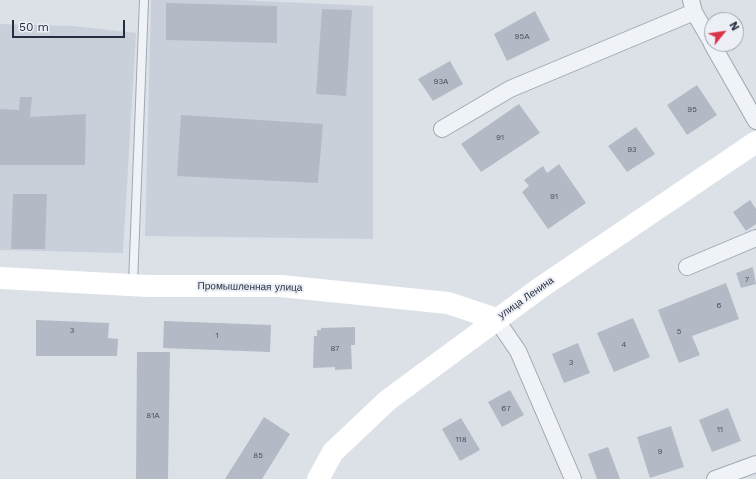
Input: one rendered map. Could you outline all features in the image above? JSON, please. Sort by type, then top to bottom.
[{"type":"street","points":[[442,129],[510,89],[693,6],[704,28]]},
{"type":"street","points":[[717,52],[756,121]]},
{"type":"street","name":"улица Ленина","points":[[318,479],[334,452],[388,400],[496,319],[756,142]]},
{"type":"street","points":[[687,267],[756,238]]},
{"type":"street","name":"Промышленная улица","points":[[0,278],[133,285],[281,286],[448,303],[496,319]]},
{"type":"street","points":[[496,319],[518,351],[573,479]]},
{"type":"street","points":[[715,479],[756,464]]},
{"type":"lane","points":[[133,285],[144,0]]},
{"type":"shaded area","points":[[151,0],[237,0],[373,6],[373,239],[145,236]]},
{"type":"shaded area","points":[[0,24],[72,26],[136,33],[123,253],[0,250]]},
{"type":"building","points":[[166,3],[277,6],[277,43],[166,40]]},
{"type":"building","points":[[322,9],[352,10],[346,96],[316,94]]},
{"type":"building","points":[[535,11],[550,40],[507,61],[494,34]]},
{"type":"building","points":[[450,61],[463,84],[433,101],[418,79]]},
{"type":"building","points":[[697,85],[717,115],[687,135],[667,105]]},
{"type":"building","points":[[20,97],[32,97],[30,117],[86,114],[85,165],[0,165],[0,109],[19,110]]},
{"type":"building","points":[[519,104],[540,133],[481,172],[461,144]]},
{"type":"building","points":[[181,115],[323,124],[318,183],[177,176]]},
{"type":"building","points":[[636,127],[655,154],[627,172],[608,146]]},
{"type":"building","points":[[559,164],[586,203],[548,229],[522,192],[529,186],[524,180],[543,166],[547,173]]},
{"type":"building","points":[[13,194],[47,194],[45,249],[11,249]]},
{"type":"building","points":[[750,200],[756,209],[756,224],[746,231],[733,212]]},
{"type":"building","points":[[753,267],[756,284],[741,288],[736,273]]},
{"type":"building","points":[[726,283],[739,319],[692,336],[700,355],[679,363],[658,310]]},
{"type":"building","points":[[633,318],[650,357],[614,372],[597,333]]},
{"type":"building","points":[[36,320],[109,323],[108,338],[118,339],[117,356],[36,356]]},
{"type":"building","points":[[164,321],[271,325],[270,352],[163,348]]},
{"type":"building","points":[[355,327],[355,345],[351,345],[352,369],[335,370],[335,367],[313,368],[314,336],[317,336],[317,330],[321,330],[321,328]]},
{"type":"building","points":[[578,343],[590,373],[564,383],[552,354]]},
{"type":"building","points":[[137,352],[170,352],[168,479],[136,479]]},
{"type":"building","points":[[510,390],[524,415],[502,427],[488,402]]},
{"type":"building","points":[[728,408],[741,441],[712,452],[699,420]]},
{"type":"building","points":[[264,417],[290,434],[262,479],[225,479]]},
{"type":"building","points":[[461,418],[480,450],[460,461],[442,429]]},
{"type":"building","points":[[671,426],[684,467],[650,478],[637,437]]},
{"type":"building","points":[[608,447],[620,479],[597,479],[588,454]]}]
